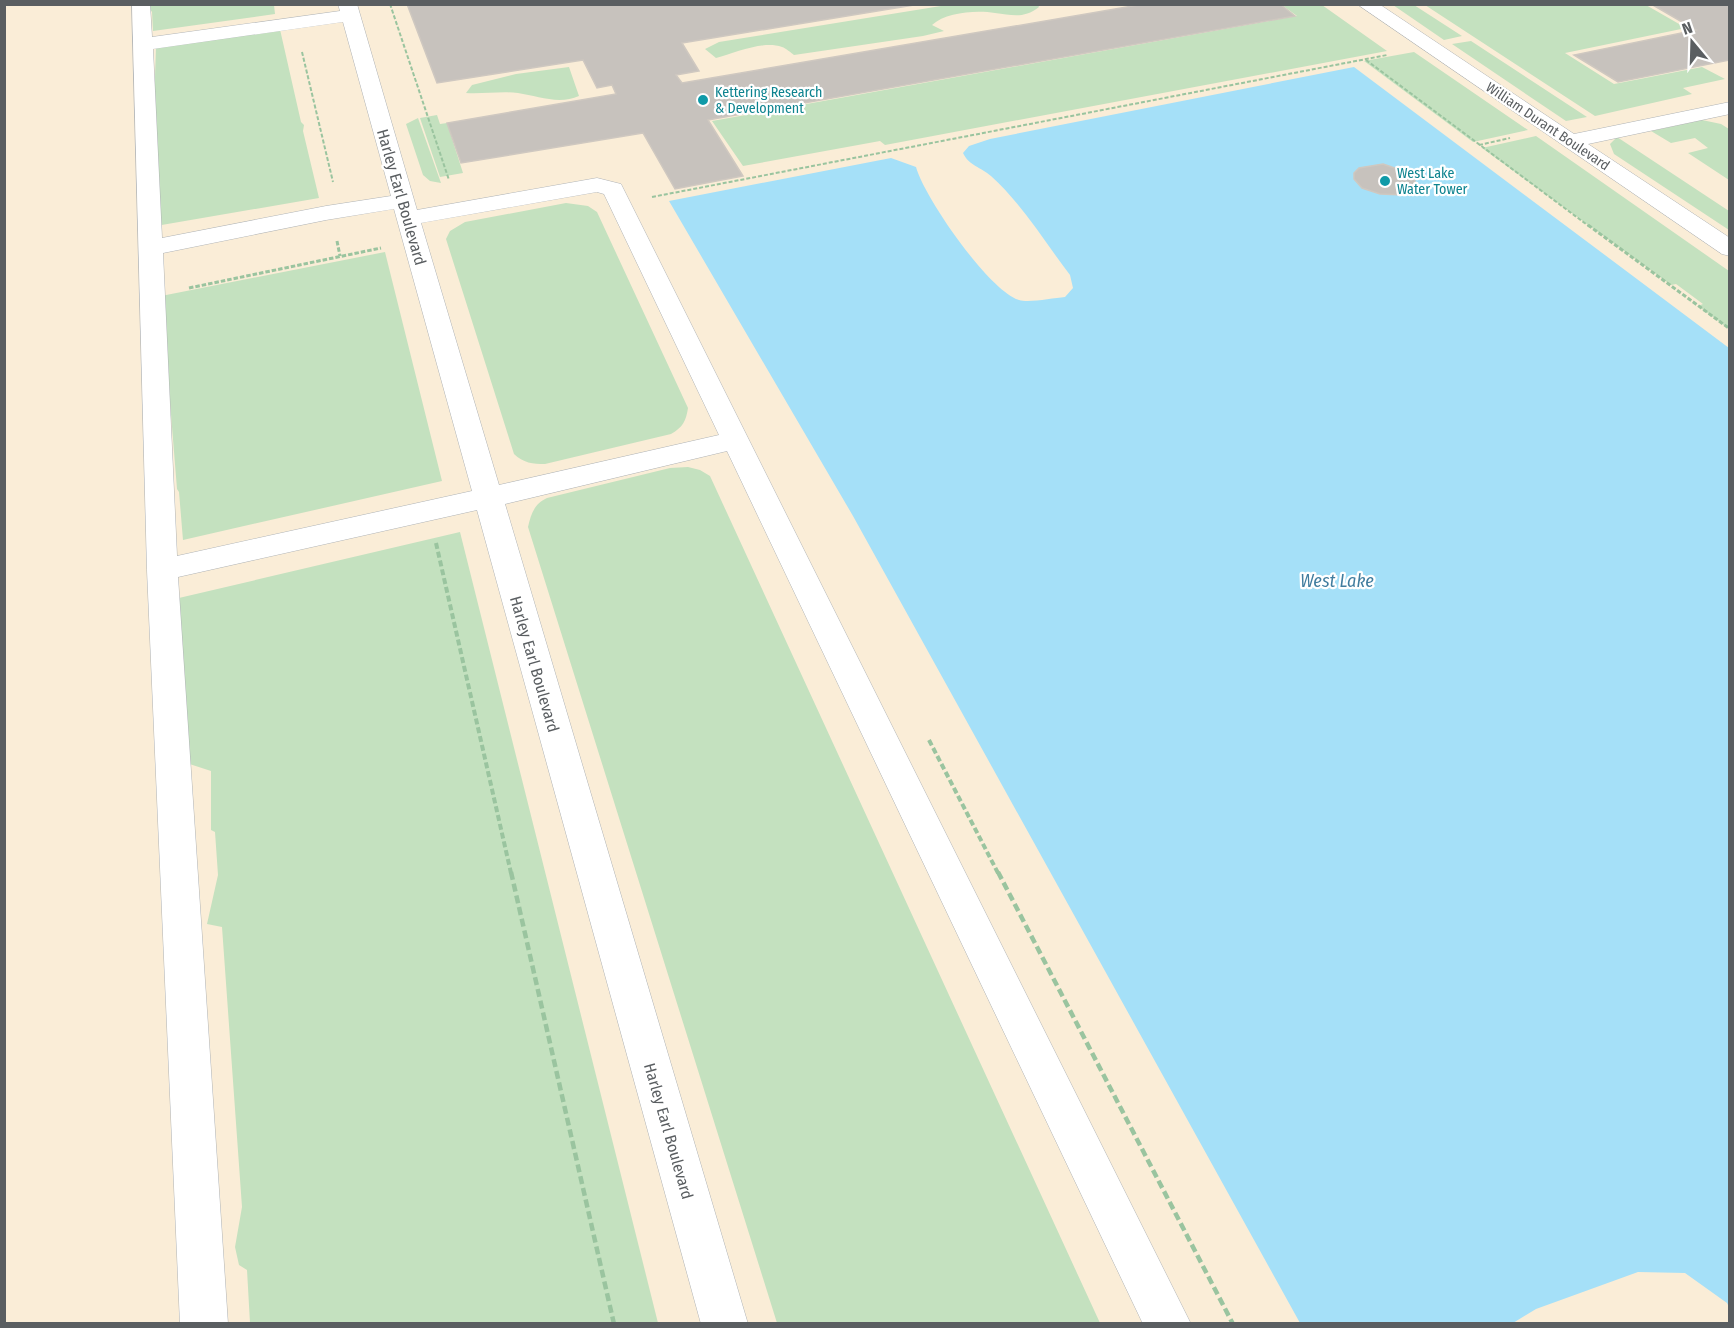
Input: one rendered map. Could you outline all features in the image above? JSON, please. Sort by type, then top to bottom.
[{"type":"lane","points":[[141,4],[162,570],[204,1323]]},
{"type":"lane","name":"William Durant Boulevard","points":[[1366,4],[1730,249]]},
{"type":"lane","points":[[143,44],[296,22],[348,10]]},
{"type":"lane","name":"Harley Earl Boulevard","points":[[348,10],[407,209],[487,498],[724,1323]]},
{"type":"lane","points":[[1571,141],[1730,108]]},
{"type":"lane","points":[[150,248],[326,213],[407,209],[597,185],[613,189],[1168,1323]]},
{"type":"lane","points":[[162,570],[735,440]]},
{"type":"path","points":[[390,4],[448,180]]},
{"type":"path","points":[[296,22],[333,183]]},
{"type":"path","points":[[647,198],[1394,54],[1384,47]]},
{"type":"path","points":[[1366,59],[1482,148],[1730,329]]},
{"type":"path","points":[[153,295],[387,247]]},
{"type":"path","points":[[434,531],[614,1323]]},
{"type":"path","points":[[923,729],[1233,1323]]},
{"type":"shaded area","points":[[5,5],[1729,5],[1729,1323],[5,1323]]},
{"type":"green space","points":[[147,5],[274,5],[275,14],[153,31],[152,12]]},
{"type":"green space","points":[[947,5],[1038,5],[1039,7],[1033,11],[1023,15],[988,12],[962,13],[945,17],[932,25],[944,31],[794,55],[774,45],[740,50],[716,58],[705,49],[719,42]]},
{"type":"green space","points":[[1282,5],[1322,5],[1387,51],[885,145],[880,141],[743,166],[712,121],[1297,16]]},
{"type":"green space","points":[[1393,5],[1414,5],[1462,36],[1444,40]]},
{"type":"green space","points":[[1425,5],[1646,5],[1686,28],[1565,53],[1614,84],[1702,67],[1725,79],[1683,88],[1692,94],[1595,116]]},
{"type":"green space","points":[[279,25],[301,122],[304,125],[303,131],[319,198],[150,227],[156,47]]},
{"type":"green space","points":[[1471,41],[1587,117],[1566,121],[1452,44]]},
{"type":"green space","points":[[1414,52],[1528,130],[1473,142],[1364,61]]},
{"type":"green space","points":[[569,67],[579,96],[571,99],[556,100],[512,92],[466,93],[472,85],[516,74]]},
{"type":"green space","points":[[437,115],[440,124],[447,123],[463,173],[440,177],[420,118]]},
{"type":"green space","points":[[418,118],[441,183],[430,181],[423,175],[406,124]]},
{"type":"green space","points":[[1702,120],[1721,124],[1729,129],[1729,180],[1688,153],[1708,148],[1695,138],[1671,143],[1651,131]]},
{"type":"green space","points":[[1536,136],[1729,271],[1729,329],[1698,306],[1703,304],[1676,284],[1671,285],[1482,148]]},
{"type":"green space","points":[[1617,137],[1729,211],[1729,230],[1614,154],[1610,144]]},
{"type":"green space","points":[[566,203],[588,206],[597,212],[688,408],[683,423],[671,434],[545,464],[532,463],[514,454],[446,239],[450,231],[465,222]]},
{"type":"green space","points":[[385,252],[442,481],[183,540],[168,377],[156,297]]},
{"type":"green space","points":[[688,467],[710,476],[1100,1323],[777,1323],[528,527],[534,510],[547,498],[670,468]]},
{"type":"green space","points":[[460,532],[658,1323],[250,1323],[247,1270],[239,1265],[235,1247],[242,1207],[222,927],[207,924],[218,875],[215,832],[211,830],[211,771],[165,756],[166,601]]},
{"type":"water","name":"West Lake","points":[[1354,67],[1729,348],[1729,1307],[1727,1303],[1685,1273],[1638,1272],[1536,1309],[1513,1323],[1300,1323],[853,516],[669,201],[891,158],[916,167],[931,199],[959,241],[991,280],[1006,293],[1023,301],[1065,297],[1073,288],[1070,275],[1013,198],[991,176],[972,164],[966,157],[963,153],[969,146],[990,139]]},
{"type":"building","name":"Kettering Research & Development","points":[[407,4],[920,4],[682,43],[699,71],[676,75],[682,83],[1144,4],[1280,4],[1295,16],[708,120],[743,176],[675,189],[643,133],[461,163],[447,123],[616,94],[612,85],[597,88],[583,60],[437,83]]},
{"type":"building","points":[[1651,4],[1730,4],[1730,60],[1618,82],[1574,55],[1696,30]]},
{"type":"building","name":"West Lake Water Tower","points":[[1383,164],[1414,177],[1416,187],[1403,195],[1380,194],[1362,188],[1354,179],[1354,173],[1359,168]]},
{"type":"place","name":"Kettering Research & Development","points":[[703,100]]},
{"type":"place","name":"West Lake Water Tower","points":[[1385,181]]}]
